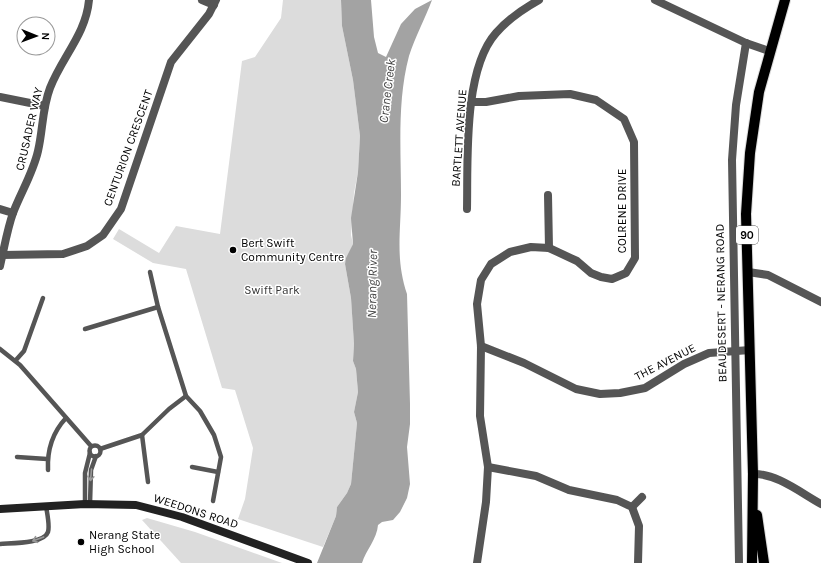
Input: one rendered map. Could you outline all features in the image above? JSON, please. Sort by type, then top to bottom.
[{"type":"main road","name":"90","points":[[752,563],[753,474],[746,214],[750,153],[759,92],[785,0]]},
{"type":"main road","name":"90","points":[[753,474],[764,563]]},
{"type":"street","name":"CRUSADER WAY","points":[[0,266],[13,213],[30,176],[39,150],[45,106],[58,69],[77,39],[88,14],[89,0]]},
{"type":"street","points":[[202,0],[215,2]]},
{"type":"street","name":"BARTLETT AVENUE","points":[[467,209],[473,89],[481,59],[495,34],[522,9],[539,0]]},
{"type":"street","points":[[659,1],[746,43],[770,51]]},
{"type":"street","name":"CENTURION CRESCENT","points":[[2,255],[63,254],[87,246],[103,235],[121,209],[171,62],[209,14],[215,2]]},
{"type":"street","name":"BEAUDESERT - NERANG ROAD","points":[[739,563],[732,160],[736,105],[746,43]]},
{"type":"street","name":"COLRENE DRIVE","points":[[472,102],[486,102],[519,96],[570,94],[596,100],[624,119],[634,142],[635,258],[626,273],[612,279],[601,278],[591,273],[577,261],[549,248],[531,247],[510,252],[492,264],[481,280],[477,304],[481,346],[480,416],[488,467],[486,502],[477,563]]},
{"type":"street","points":[[0,98],[45,106]]},
{"type":"street","points":[[548,195],[549,248]]},
{"type":"street","points":[[0,209],[13,213]]},
{"type":"street","points":[[748,272],[768,275],[821,302]]},
{"type":"street","name":"THE AVENUE","points":[[481,346],[524,363],[576,389],[600,394],[620,393],[645,388],[684,364],[709,353],[750,350]]},
{"type":"street","points":[[488,467],[536,476],[569,490],[617,500],[632,507],[639,526],[638,563]]},
{"type":"street","points":[[753,474],[775,478],[821,504]]},
{"type":"street","points":[[632,507],[642,497]]},
{"type":"street","name":"WEEDONS ROAD","points":[[0,509],[87,504],[129,504],[166,511],[308,563]]},
{"type":"lane","points":[[150,272],[158,307],[186,396],[200,411],[214,435],[221,457],[213,501]]},
{"type":"lane","points":[[16,360],[24,351],[43,298]]},
{"type":"lane","points":[[85,329],[158,307]]},
{"type":"lane","points":[[0,349],[16,360],[91,446],[85,473],[87,504]]},
{"type":"lane","points":[[100,450],[142,436],[169,409],[186,396]]},
{"type":"lane","points":[[48,470],[48,459],[53,436],[66,418]]},
{"type":"lane","points":[[142,436],[148,482]]},
{"type":"lane","points":[[91,446],[96,445],[100,450]]},
{"type":"lane","points":[[87,504],[91,470],[100,450]]},
{"type":"lane","points":[[90,453],[96,456]]},
{"type":"lane","points":[[17,457],[48,459]]},
{"type":"lane","points":[[192,467],[218,472]]},
{"type":"lane","points":[[0,544],[35,541],[44,537],[48,532],[46,506]]},
{"type":"green space","name":"Swift Park","points":[[283,0],[341,0],[342,26],[353,80],[360,136],[358,172],[354,193],[351,235],[353,244],[345,264],[351,298],[354,344],[353,361],[356,369],[358,392],[354,412],[357,423],[351,484],[347,493],[337,507],[336,516],[323,547],[238,519],[245,499],[253,448],[235,390],[222,388],[186,269],[153,263],[113,239],[119,229],[159,253],[176,226],[220,234],[242,61],[255,57],[281,18]]},
{"type":"green space","points":[[147,518],[195,532],[282,563],[181,563],[142,520]]},
{"type":"water","points":[[341,0],[371,0],[374,37],[378,53],[386,57],[401,24],[415,9],[432,0],[409,56],[405,73],[401,108],[400,257],[403,281],[407,294],[410,424],[407,447],[410,484],[407,498],[400,512],[393,520],[382,522],[378,525],[374,540],[362,563],[317,563],[336,516],[337,507],[347,493],[351,484],[357,423],[354,412],[358,392],[356,369],[353,361],[354,344],[351,298],[345,264],[346,258],[353,244],[351,218],[358,172],[360,136],[353,80],[342,26]]},
{"type":"place","name":"Bert Swift Community Centre","points":[[233,250]]},
{"type":"place","name":"Nerang State High School","points":[[81,542]]},
{"type":"water label","name":"Crane Creek","points":[[387,91]]},
{"type":"water label","name":"Nerang River","points":[[372,284]]}]
